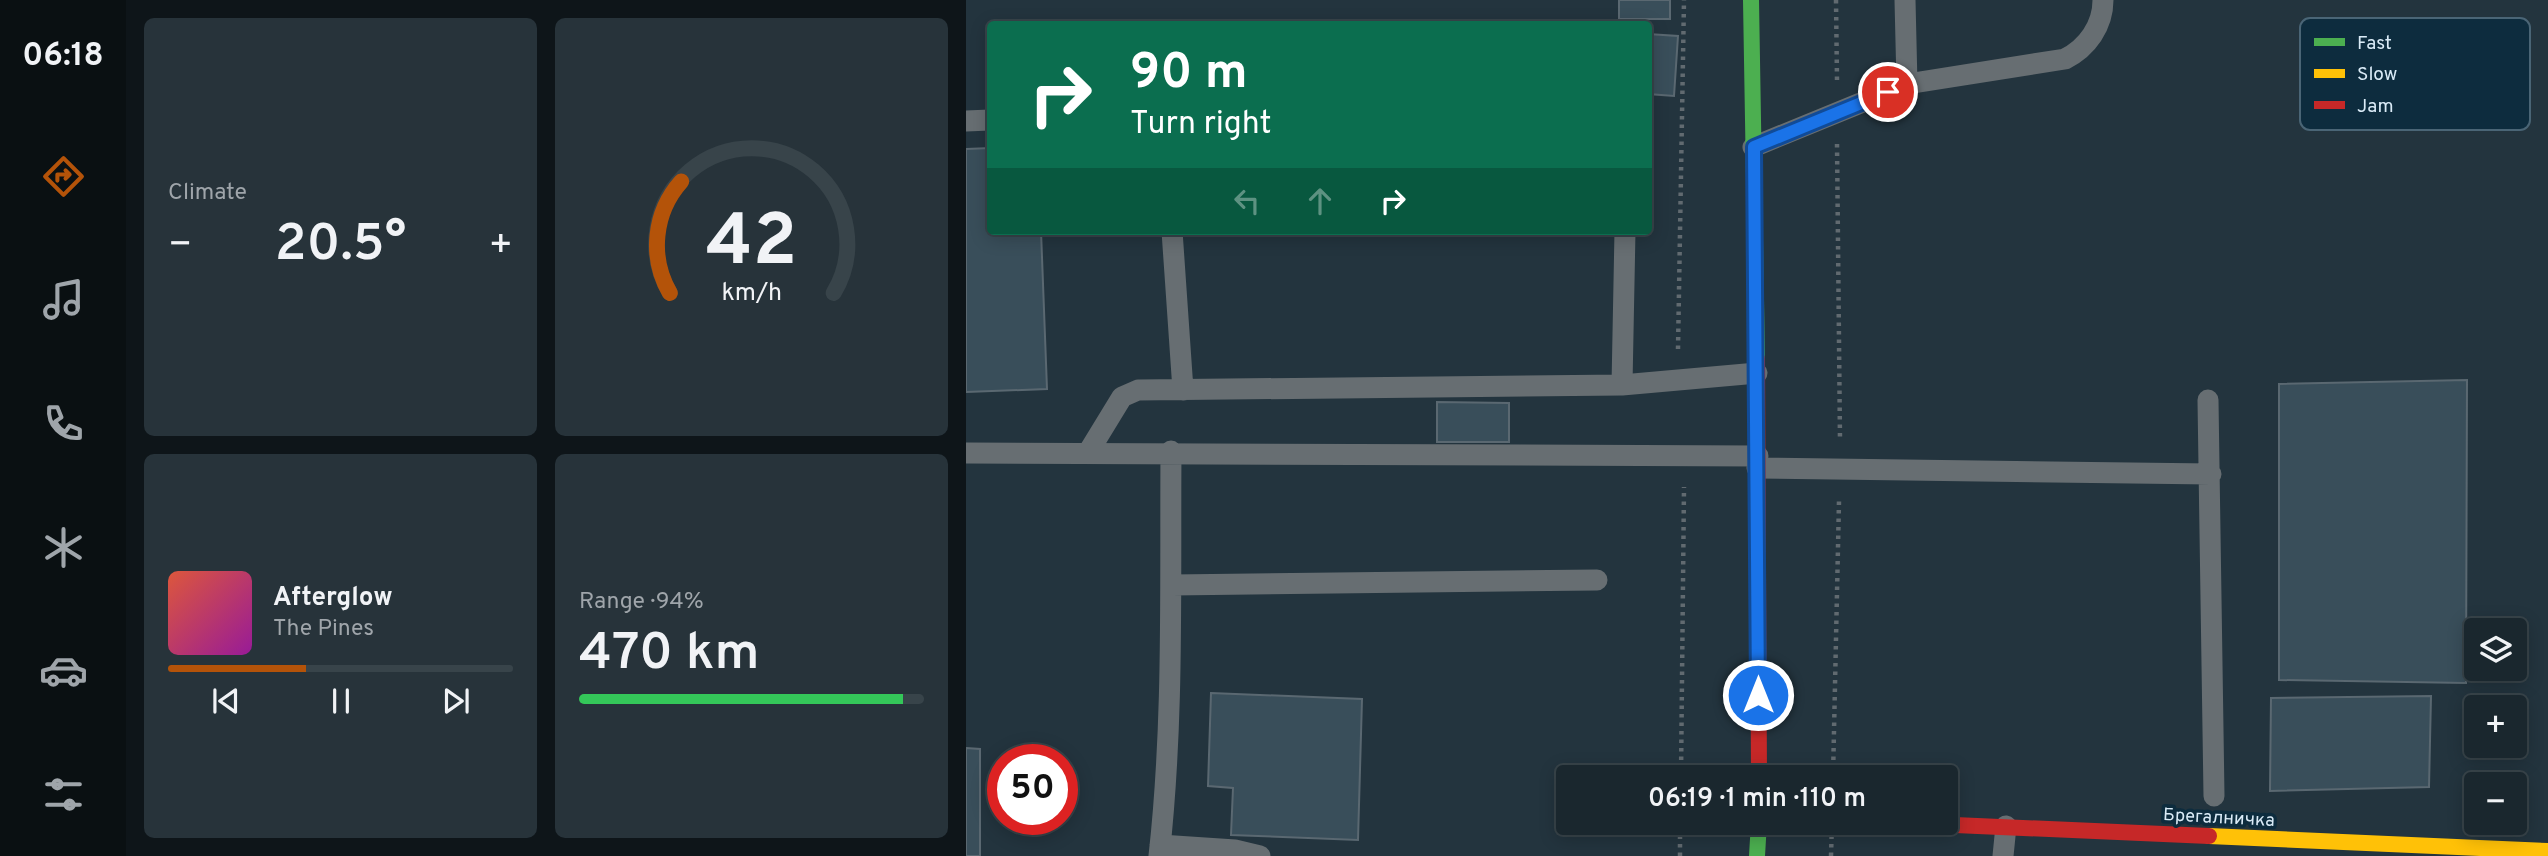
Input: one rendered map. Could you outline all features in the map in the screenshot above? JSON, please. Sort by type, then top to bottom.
[{"type":"main road","points":[[1751,0],[1757,373],[1759,765]]},
{"type":"main road","name":"Брегалничка","points":[[1958,824],[2548,851]]},
{"type":"main road","points":[[1757,856],[1758,835]]},
{"type":"lane","points":[[1905,0],[1907,84]]},
{"type":"lane","points":[[1754,147],[1907,84],[2065,60],[2079,52],[2093,33],[2103,14],[2103,0]]},
{"type":"lane","points":[[966,121],[987,120]]},
{"type":"lane","points":[[1172,235],[1183,390]]},
{"type":"lane","points":[[1622,385],[1625,235]]},
{"type":"lane","points":[[1089,451],[1122,397],[1138,390],[1622,385],[1757,373]]},
{"type":"lane","points":[[2208,400],[2214,796]]},
{"type":"lane","points":[[966,453],[1171,452],[1757,462],[1840,469],[2211,474]]},
{"type":"lane","points":[[1171,452],[1172,585],[1160,851],[1235,850],[1260,856]]},
{"type":"lane","points":[[1172,585],[1597,580]]},
{"type":"lane","points":[[2003,856],[2006,826]]},
{"type":"lane","points":[[2163,833],[2164,856]]},
{"type":"path","points":[[1833,765],[1840,469],[1836,0]]},
{"type":"path","points":[[1680,856],[1681,835]]},
{"type":"path","points":[[1831,856],[1832,835]]},
{"type":"building","points":[[1619,0],[1670,0],[1670,19],[1619,19]]},
{"type":"building","points":[[1652,34],[1678,36],[1674,96],[1652,94]]},
{"type":"building","points":[[987,148],[987,235],[1041,235],[1047,389],[966,392],[966,149]]},
{"type":"building","points":[[2467,380],[2466,618],[2464,618],[2466,683],[2279,680],[2279,384]]},
{"type":"building","points":[[1437,402],[1509,403],[1509,442],[1437,442]]},
{"type":"building","points":[[1211,693],[1362,699],[1358,840],[1231,835],[1233,788],[1208,786]]},
{"type":"building","points":[[2431,696],[2429,787],[2270,791],[2271,698]]},
{"type":"building","points":[[966,748],[980,749],[980,856],[966,856]]},
{"type":"traffic: fast","points":[[1751,0],[1757,359]]},
{"type":"traffic: fast","points":[[1757,856],[1758,835]]},
{"type":"traffic: slow","points":[[2209,836],[2548,851]]},
{"type":"traffic: jam","points":[[1757,359],[1759,765]]},
{"type":"traffic: jam","points":[[1958,825],[2209,836]]},
{"type":"route","points":[[1758,695],[1754,147],[1888,92]]}]
